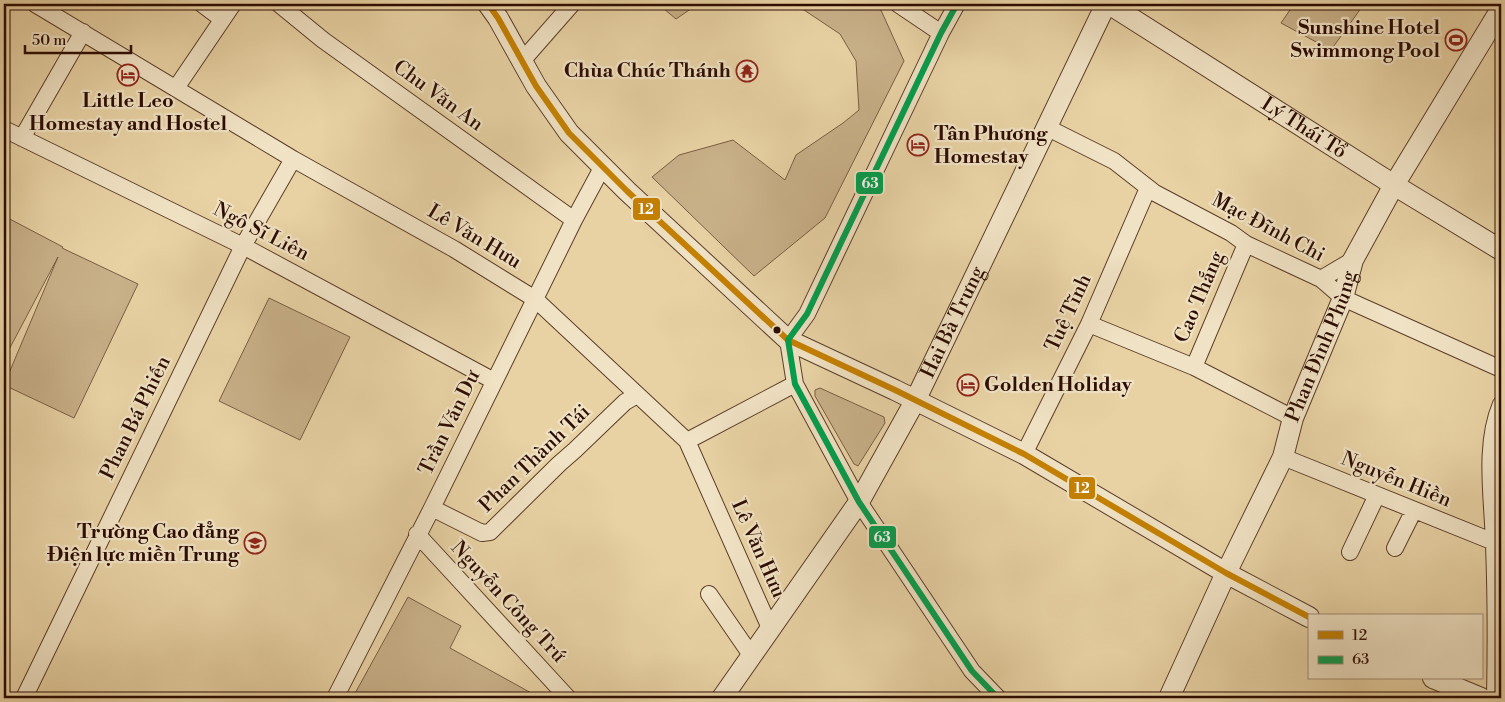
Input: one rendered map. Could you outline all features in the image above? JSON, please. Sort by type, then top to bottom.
[{"type":"street","name":"Lê Văn Hưu","points":[[35,4],[293,160],[454,249],[535,299],[687,442],[770,628]]},
{"type":"street","points":[[202,4],[222,19]]},
{"type":"street","points":[[176,88],[234,4]]},
{"type":"street","name":"Chu Văn An","points":[[279,4],[323,40],[574,220]]},
{"type":"street","points":[[488,4],[536,86],[569,133],[627,191],[788,340],[1024,454],[1226,573],[1308,616]]},
{"type":"street","points":[[522,61],[572,4]]},
{"type":"street","points":[[898,4],[942,33]]},
{"type":"street","points":[[957,4],[807,314],[788,340],[795,384],[859,502],[972,671],[998,698]]},
{"type":"street","name":"Hai Bà Trưng","points":[[722,698],[859,502],[916,401],[1108,4]]},
{"type":"street","name":"Lý Thái Tổ","points":[[1108,4],[1394,185],[1501,250]]},
{"type":"street","name":"Phan Đình Phùng","points":[[1169,698],[1226,573],[1283,457],[1293,418],[1343,298],[1353,260],[1394,185],[1501,10]]},
{"type":"street","points":[[22,138],[83,32]]},
{"type":"street","name":"Mạc Đĩnh Chi","points":[[1048,128],[1114,161],[1148,188],[1231,233],[1246,244],[1321,279],[1343,298],[1501,369]]},
{"type":"street","name":"Ngô Sĩ Liên","points":[[4,129],[243,246],[494,381]]},
{"type":"street","name":"Phan Bá Phiến","points":[[24,698],[243,246],[293,160]]},
{"type":"street","name":"Trần Văn Dư","points":[[336,698],[574,220],[603,166]]},
{"type":"street","name":"Tuệ Tĩnh","points":[[1024,454],[1089,324],[1148,188]]},
{"type":"street","name":"Cao Thắng","points":[[1194,367],[1246,244]]},
{"type":"street","points":[[1321,279],[1353,260]]},
{"type":"street","points":[[1089,324],[1194,367],[1293,418]]},
{"type":"street","points":[[687,442],[795,384]]},
{"type":"street","name":"Phan Thành Tái","points":[[432,508],[482,534],[490,532],[558,464],[625,402],[637,395]]},
{"type":"street","points":[[1495,698],[1496,622],[1490,456],[1501,404]]},
{"type":"street","name":"Nguyễn Hiền","points":[[1283,457],[1494,542]]},
{"type":"street","points":[[1350,552],[1377,494]]},
{"type":"street","points":[[1395,548],[1414,510]]},
{"type":"street","name":"Nguyễn Công Trứ","points":[[417,534],[568,698]]},
{"type":"street","points":[[708,594],[752,654]]},
{"type":"street","points":[[1438,680],[1481,698]]},
{"type":"shaded area","points":[[658,4],[698,4],[676,19]]},
{"type":"shaded area","points":[[795,4],[875,4],[880,8],[904,61],[825,218],[754,276],[652,177],[679,155],[733,140],[785,180],[796,155],[859,110],[856,61],[840,34]]},
{"type":"shaded area","points":[[1294,4],[1364,4],[1331,50],[1281,23]]},
{"type":"shaded area","points":[[4,216],[62,248],[138,284],[74,418],[4,385],[58,257],[4,359]]},
{"type":"shaded area","points":[[269,298],[350,337],[300,440],[219,401]]},
{"type":"shaded area","points":[[820,388],[884,417],[885,423],[858,466],[854,464],[815,396],[815,390]]},
{"type":"shaded area","points":[[408,597],[461,626],[450,648],[533,694],[531,698],[353,697]]},
{"type":"transit line","name":"12","points":[[488,4],[498,18],[536,86],[569,133],[627,191],[788,340],[895,390],[1024,454],[1226,573],[1308,616]]},
{"type":"transit line","name":"63","points":[[957,4],[941,33],[807,314],[788,340],[795,384],[859,502],[972,671],[998,698]]},
{"type":"place","name":"Sunshine Hotel Swimmong Pool","points":[[1456,40]]},
{"type":"place","name":"Chùa Chúc Thánh","points":[[747,71]]},
{"type":"place","name":"Little Leo Homestay and Hostel","points":[[128,75]]},
{"type":"place","name":"Tân Phương Homestay","points":[[918,145]]},
{"type":"place","name":"Golden Holiday","points":[[968,385]]},
{"type":"place","name":"Trường Cao đẳng Điện lực miền Trung","points":[[255,543]]}]
